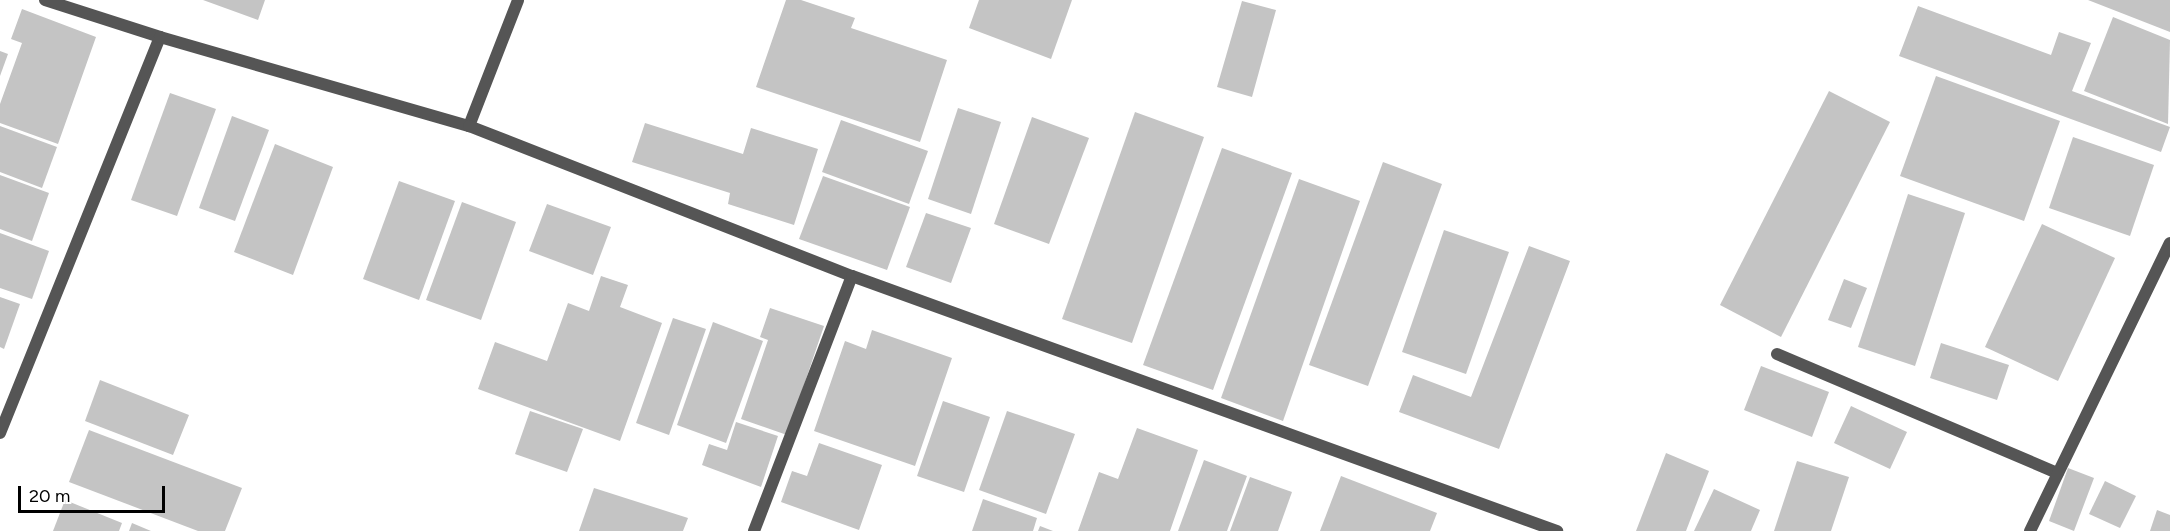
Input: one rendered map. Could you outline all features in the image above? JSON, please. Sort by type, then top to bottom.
[{"type":"street","points":[[45,0],[160,37],[469,126],[852,276],[1557,531]]},
{"type":"street","points":[[469,126],[518,0]]},
{"type":"street","points":[[0,434],[160,37]]},
{"type":"street","points":[[2030,531],[2170,243]]},
{"type":"street","points":[[754,531],[852,276]]},
{"type":"street","points":[[1777,354],[2058,473]]},
{"type":"building","points":[[203,0],[265,0],[258,20]]},
{"type":"building","points":[[786,0],[801,0],[855,18],[851,28],[947,60],[920,142],[756,87]]},
{"type":"building","points":[[979,0],[1072,0],[1051,59],[969,28]]},
{"type":"building","points":[[2088,0],[2170,0],[2170,32]]},
{"type":"building","points":[[1242,1],[1276,10],[1252,97],[1217,87]]},
{"type":"building","points":[[1918,6],[2051,55],[2059,32],[2091,43],[2072,91],[2170,127],[2161,152],[1899,56]]},
{"type":"building","points":[[22,9],[96,37],[58,144],[0,123],[0,104],[22,43],[11,39]]},
{"type":"building","points":[[2113,17],[2170,40],[2168,124],[2084,91]]},
{"type":"building","points":[[0,51],[8,54],[0,76]]},
{"type":"building","points":[[1936,76],[2060,121],[2024,221],[1900,176]]},
{"type":"building","points":[[1829,91],[1890,122],[1781,337],[1720,305]]},
{"type":"building","points":[[170,93],[216,109],[177,216],[131,200]]},
{"type":"building","points":[[958,108],[1001,122],[971,214],[928,199]]},
{"type":"building","points":[[1135,112],[1204,137],[1132,343],[1062,319]]},
{"type":"building","points":[[232,116],[269,130],[235,221],[199,208]]},
{"type":"building","points":[[1032,117],[1089,138],[1049,244],[994,224]]},
{"type":"building","points":[[841,120],[928,151],[909,204],[822,172]]},
{"type":"building","points":[[645,123],[743,154],[751,128],[818,149],[794,225],[728,204],[730,193],[632,162]]},
{"type":"building","points":[[0,126],[57,147],[42,188],[0,172]]},
{"type":"building","points":[[2073,137],[2154,165],[2130,236],[2049,208]]},
{"type":"building","points":[[275,144],[333,167],[293,275],[234,252]]},
{"type":"building","points":[[1222,148],[1292,173],[1213,390],[1143,365]]},
{"type":"building","points":[[1383,162],[1442,184],[1368,386],[1309,365]]},
{"type":"building","points":[[0,175],[49,193],[32,241],[0,229]]},
{"type":"building","points":[[823,176],[910,207],[887,270],[799,239]]},
{"type":"building","points":[[1299,179],[1360,201],[1283,421],[1221,398]]},
{"type":"building","points":[[399,181],[455,201],[419,300],[363,279]]},
{"type":"building","points":[[1908,194],[1965,213],[1915,366],[1858,347]]},
{"type":"building","points":[[462,202],[516,222],[481,320],[426,300]]},
{"type":"building","points":[[547,204],[611,227],[593,275],[529,251]]},
{"type":"building","points":[[926,213],[971,228],[951,283],[906,267]]},
{"type":"building","points":[[2042,224],[2115,258],[2058,381],[1985,347]]},
{"type":"building","points":[[1444,230],[1509,252],[1466,374],[1402,352]]},
{"type":"building","points":[[0,233],[49,251],[32,299],[0,288]]},
{"type":"building","points":[[1529,246],[1570,261],[1499,449],[1399,412],[1413,375],[1471,397]]},
{"type":"building","points":[[601,276],[628,285],[620,307],[662,323],[620,441],[478,389],[495,342],[547,361],[568,303],[589,311]]},
{"type":"building","points":[[1844,279],[1867,288],[1851,328],[1828,320]]},
{"type":"building","points":[[0,297],[20,304],[4,349],[0,347]]},
{"type":"building","points":[[770,308],[824,326],[787,435],[741,419],[768,340],[760,337]]},
{"type":"building","points":[[673,318],[706,329],[669,435],[636,423]]},
{"type":"building","points":[[713,322],[763,341],[726,443],[677,425]]},
{"type":"building","points":[[872,330],[952,358],[915,466],[814,431],[845,341],[866,349]]},
{"type":"building","points":[[1941,343],[2009,365],[1997,400],[1930,378]]},
{"type":"building","points":[[1761,366],[1829,392],[1812,437],[1744,410]]},
{"type":"building","points":[[100,380],[189,415],[173,455],[85,421]]},
{"type":"building","points":[[943,401],[990,417],[964,492],[917,476]]},
{"type":"building","points":[[1851,406],[1907,432],[1890,469],[1834,443]]},
{"type":"building","points":[[530,411],[583,429],[567,472],[515,454]]},
{"type":"building","points":[[1007,411],[1075,434],[1046,514],[979,490]]},
{"type":"building","points":[[736,422],[778,436],[761,487],[702,465],[709,444],[727,450]]},
{"type":"building","points":[[1137,428],[1198,450],[1170,531],[1078,531],[1099,472],[1118,479]]},
{"type":"building","points":[[89,430],[242,488],[225,531],[198,531],[69,482]]},
{"type":"building","points":[[819,443],[882,465],[859,530],[781,502],[792,471],[807,476]]},
{"type":"building","points":[[1666,453],[1709,471],[1686,531],[1636,531]]},
{"type":"building","points":[[1204,460],[1247,476],[1227,531],[1178,531]]},
{"type":"building","points":[[1797,461],[1849,477],[1831,531],[1774,531]]},
{"type":"building","points":[[2068,468],[2094,478],[2074,531],[2049,521]]},
{"type":"building","points":[[1341,476],[1437,513],[1430,531],[1320,531]]},
{"type":"building","points":[[1250,477],[1292,492],[1278,531],[1230,531]]},
{"type":"building","points":[[2105,481],[2136,496],[2120,528],[2089,514]]},
{"type":"building","points":[[594,488],[688,518],[683,531],[579,531]]},
{"type":"building","points":[[1714,489],[1760,510],[1751,531],[1694,531]]},
{"type":"building","points":[[983,499],[1037,518],[1033,531],[972,531]]},
{"type":"building","points":[[65,500],[122,523],[119,531],[53,531]]},
{"type":"building","points":[[2157,510],[2170,515],[2170,531],[2150,531]]},
{"type":"building","points":[[132,523],[151,531],[129,531]]},
{"type":"building","points":[[1040,526],[1053,531],[1038,531]]}]
